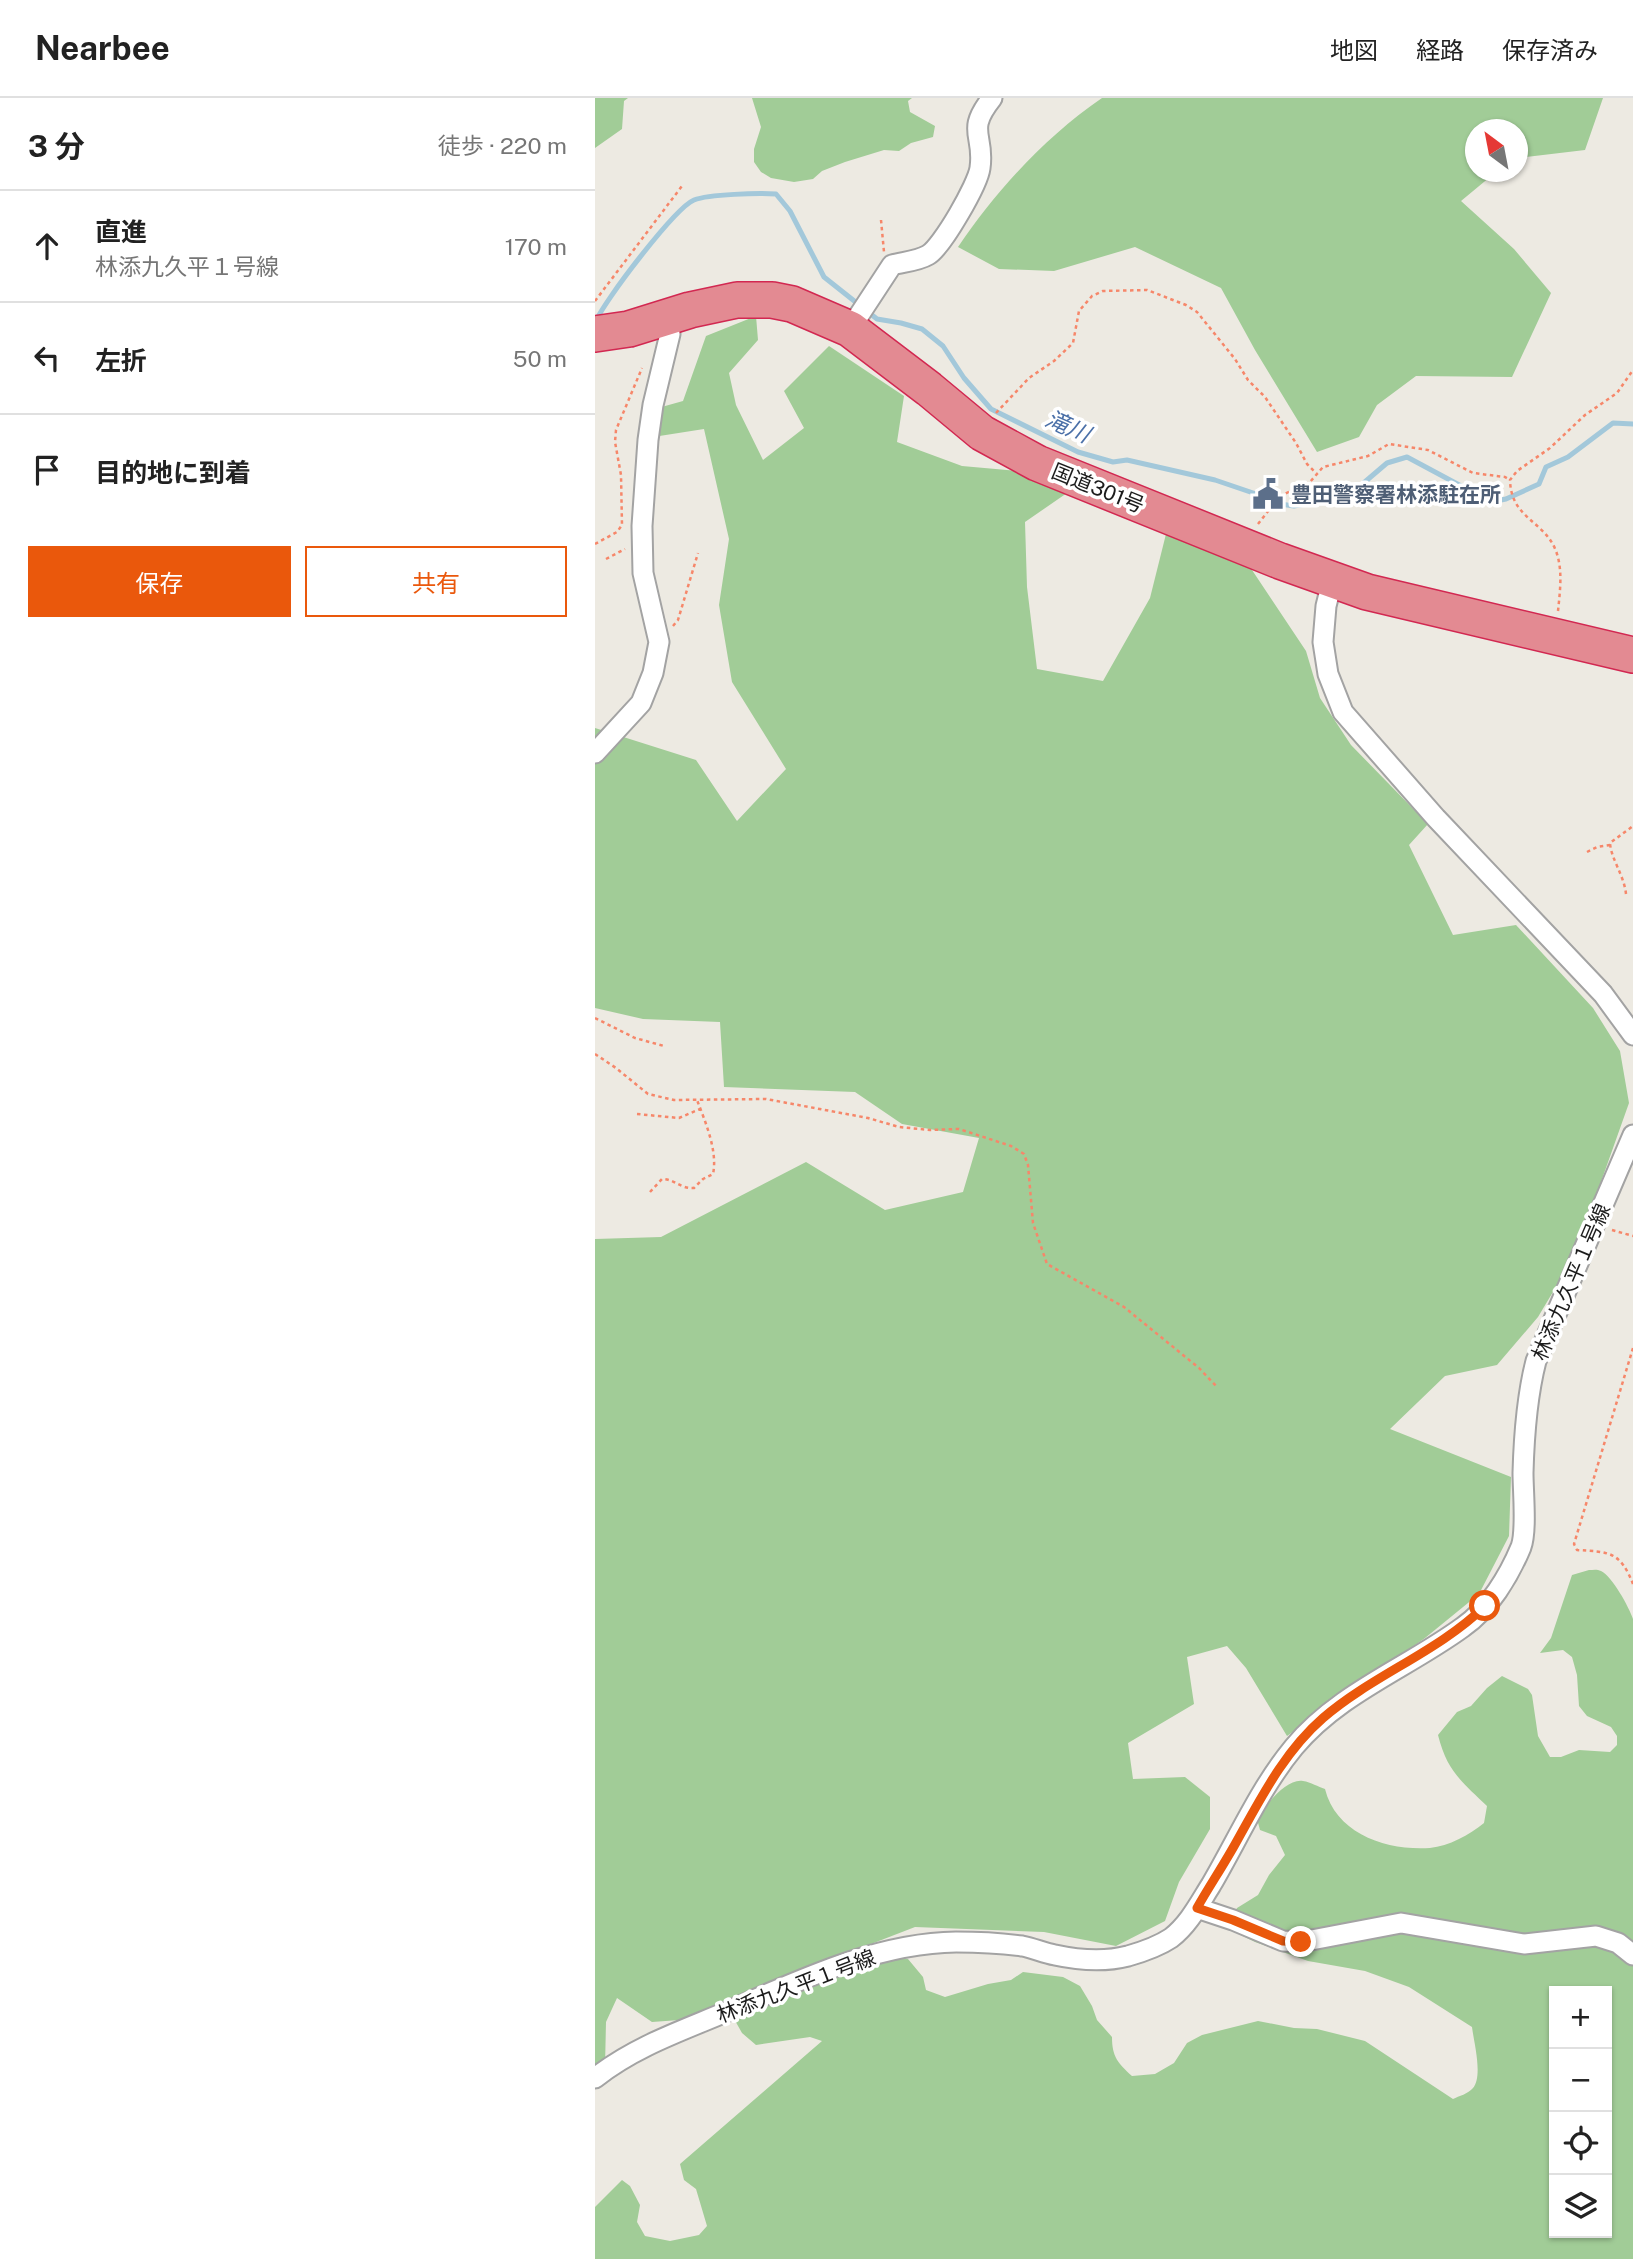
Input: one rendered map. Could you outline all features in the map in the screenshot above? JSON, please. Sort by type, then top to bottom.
[{"type":"highway","name":"国道301号","points":[[601,333],[629,329],[737,300],[772,300],[805,309],[850,329],[982,433],[1037,463],[1252,550],[1367,592],[1633,655]]},
{"type":"street","points":[[850,329],[892,265],[927,256],[937,248],[949,229],[978,179],[981,165],[977,122],[992,98]]},
{"type":"street","points":[[595,753],[641,703],[653,673],[659,642],[643,573],[642,526],[651,416],[670,334],[667,317]]},
{"type":"street","points":[[1333,578],[1326,606],[1323,642],[1328,674],[1343,712],[1436,818],[1596,986],[1633,1035]]},
{"type":"street","name":"林添九久平１号線","points":[[595,2078],[636,2050],[843,1964],[894,1950],[951,1942],[993,1943],[1025,1947],[1056,1956],[1101,1960],[1126,1956],[1168,1940],[1185,1925],[1262,1795],[1294,1748],[1324,1717],[1464,1626],[1485,1606],[1507,1575],[1523,1543],[1523,1471],[1530,1382],[1536,1361],[1633,1135]]},
{"type":"street","points":[[1197,1908],[1283,1941],[1301,1942],[1401,1923],[1524,1944],[1596,1936],[1618,1943],[1633,1955]]},
{"type":"path","points":[[595,301],[682,186]]},
{"type":"path","points":[[881,220],[885,263],[889,270]]},
{"type":"path","points":[[982,433],[994,415],[1028,378],[1054,361],[1073,343],[1079,311],[1092,296],[1103,291],[1147,290],[1197,312],[1235,359],[1248,380],[1265,397],[1307,464],[1317,474]]},
{"type":"path","points":[[595,544],[617,533],[622,524],[621,475],[615,442],[616,430],[645,363]]},
{"type":"path","points":[[1555,636],[1561,575],[1557,552],[1550,538],[1514,504],[1510,480],[1517,471],[1550,448],[1585,415],[1617,393],[1633,370]]},
{"type":"path","points":[[1252,550],[1260,520],[1280,496],[1310,482],[1323,467],[1368,456],[1389,444],[1428,450],[1473,473],[1510,480]]},
{"type":"path","points":[[659,642],[678,620],[698,553]]},
{"type":"path","points":[[1587,852],[1610,845],[1617,836],[1633,826]]},
{"type":"path","points":[[1610,845],[1626,894]]},
{"type":"path","points":[[595,1018],[635,1038],[664,1046]]},
{"type":"path","points":[[595,1054],[649,1094],[674,1100],[766,1099],[868,1118],[899,1127],[959,1129],[1011,1146],[1024,1154],[1028,1165],[1033,1223],[1047,1264],[1124,1307],[1199,1368],[1217,1387]]},
{"type":"path","points":[[650,1192],[662,1179],[669,1179],[679,1187],[694,1188],[713,1174],[714,1159],[697,1099]]},
{"type":"path","points":[[637,1114],[679,1118],[701,1109]]},
{"type":"path","points":[[1597,1221],[1609,1229],[1633,1236]]},
{"type":"path","points":[[1633,1348],[1574,1544],[1577,1550],[1613,1554],[1633,1584]]},
{"type":"green space","points":[[595,98],[628,98],[624,101],[622,129],[595,148]]},
{"type":"green space","points":[[752,98],[912,98],[908,101],[910,112],[935,126],[933,137],[911,143],[899,151],[884,150],[845,162],[822,171],[813,179],[794,182],[771,178],[761,172],[754,162],[754,149],[761,127]]},
{"type":"green space","points":[[1102,98],[1603,98],[1585,150],[1528,157],[1528,119],[1465,119],[1465,182],[1484,182],[1461,201],[1514,249],[1551,293],[1512,377],[1416,376],[1377,405],[1359,437],[1317,452],[1221,288],[1135,247],[1054,271],[999,269],[958,247],[1023,166],[1081,113]]},
{"type":"green space","points":[[756,316],[758,340],[729,373],[736,405],[763,460],[804,428],[784,391],[829,346],[904,396],[897,442],[962,466],[1052,474],[1067,493],[1025,522],[1027,587],[1037,669],[1103,681],[1150,598],[1166,534],[1248,564],[1306,651],[1320,698],[1351,745],[1428,824],[1409,845],[1453,935],[1516,925],[1593,1008],[1620,1051],[1629,1103],[1575,1255],[1538,1317],[1497,1365],[1445,1376],[1390,1429],[1511,1477],[1509,1536],[1479,1594],[1425,1638],[1287,1736],[1246,1668],[1227,1646],[1187,1657],[1194,1704],[1128,1743],[1133,1779],[1185,1777],[1210,1797],[1210,1829],[1179,1882],[1165,1921],[1116,1946],[1044,1932],[915,1927],[822,1963],[693,2019],[652,2022],[617,1998],[606,2022],[605,2067],[595,2076],[595,1239],[661,1237],[806,1162],[885,1210],[963,1192],[979,1138],[902,1124],[855,1092],[724,1087],[720,1022],[643,1019],[595,1008],[595,728],[696,760],[737,821],[786,769],[732,682],[719,605],[729,539],[704,429],[653,437],[658,408],[683,401],[706,336]]},
{"type":"green space","points":[[1589,1570],[1599,1570],[1610,1579],[1620,1592],[1633,1619],[1633,2259],[595,2259],[595,2207],[622,2180],[630,2186],[640,2205],[637,2222],[645,2236],[670,2241],[699,2235],[707,2226],[696,2189],[684,2180],[680,2164],[822,2041],[810,2037],[756,2045],[742,2033],[733,2017],[803,1987],[895,1957],[908,1959],[923,1977],[926,1990],[945,1997],[1011,1980],[1023,1972],[1063,1977],[1080,1986],[1097,2020],[1112,2037],[1117,2059],[1132,2076],[1155,2074],[1174,2063],[1187,2043],[1202,2035],[1258,2021],[1317,2029],[1365,2041],[1453,2099],[1469,2092],[1476,2083],[1477,2076],[1472,2027],[1409,1987],[1365,1971],[1308,1961],[1255,1942],[1227,1928],[1237,1908],[1258,1895],[1285,1855],[1276,1836],[1260,1830],[1257,1819],[1270,1801],[1296,1781],[1309,1782],[1325,1789],[1340,1818],[1365,1836],[1381,1843],[1430,1848],[1465,1836],[1484,1823],[1487,1806],[1451,1767],[1438,1735],[1457,1712],[1471,1706],[1502,1676],[1528,1689],[1532,1695],[1538,1736],[1550,1757],[1561,1757],[1579,1750],[1610,1752],[1617,1745],[1617,1736],[1611,1727],[1587,1716],[1579,1706],[1577,1675],[1572,1657],[1563,1650],[1540,1653],[1551,1638],[1572,1575]]},
{"type":"waterway","name":"滝川","points":[[595,323],[640,257],[672,220],[694,200],[722,195],[776,194],[790,211],[824,277],[877,319],[922,329],[943,346],[964,378],[991,409],[1078,452],[1113,462],[1127,460],[1215,480],[1280,504],[1294,506],[1353,492],[1387,463],[1407,457],[1491,502],[1506,499],[1539,484],[1546,467],[1568,457],[1613,423],[1633,424]]},
{"type":"place","name":"豊田警察署林添駐在所","points":[[1268,494]]},
{"type":"route","points":[[1301,1942],[1283,1941],[1197,1908],[1262,1795],[1294,1748],[1324,1717],[1464,1626],[1485,1606]]}]
